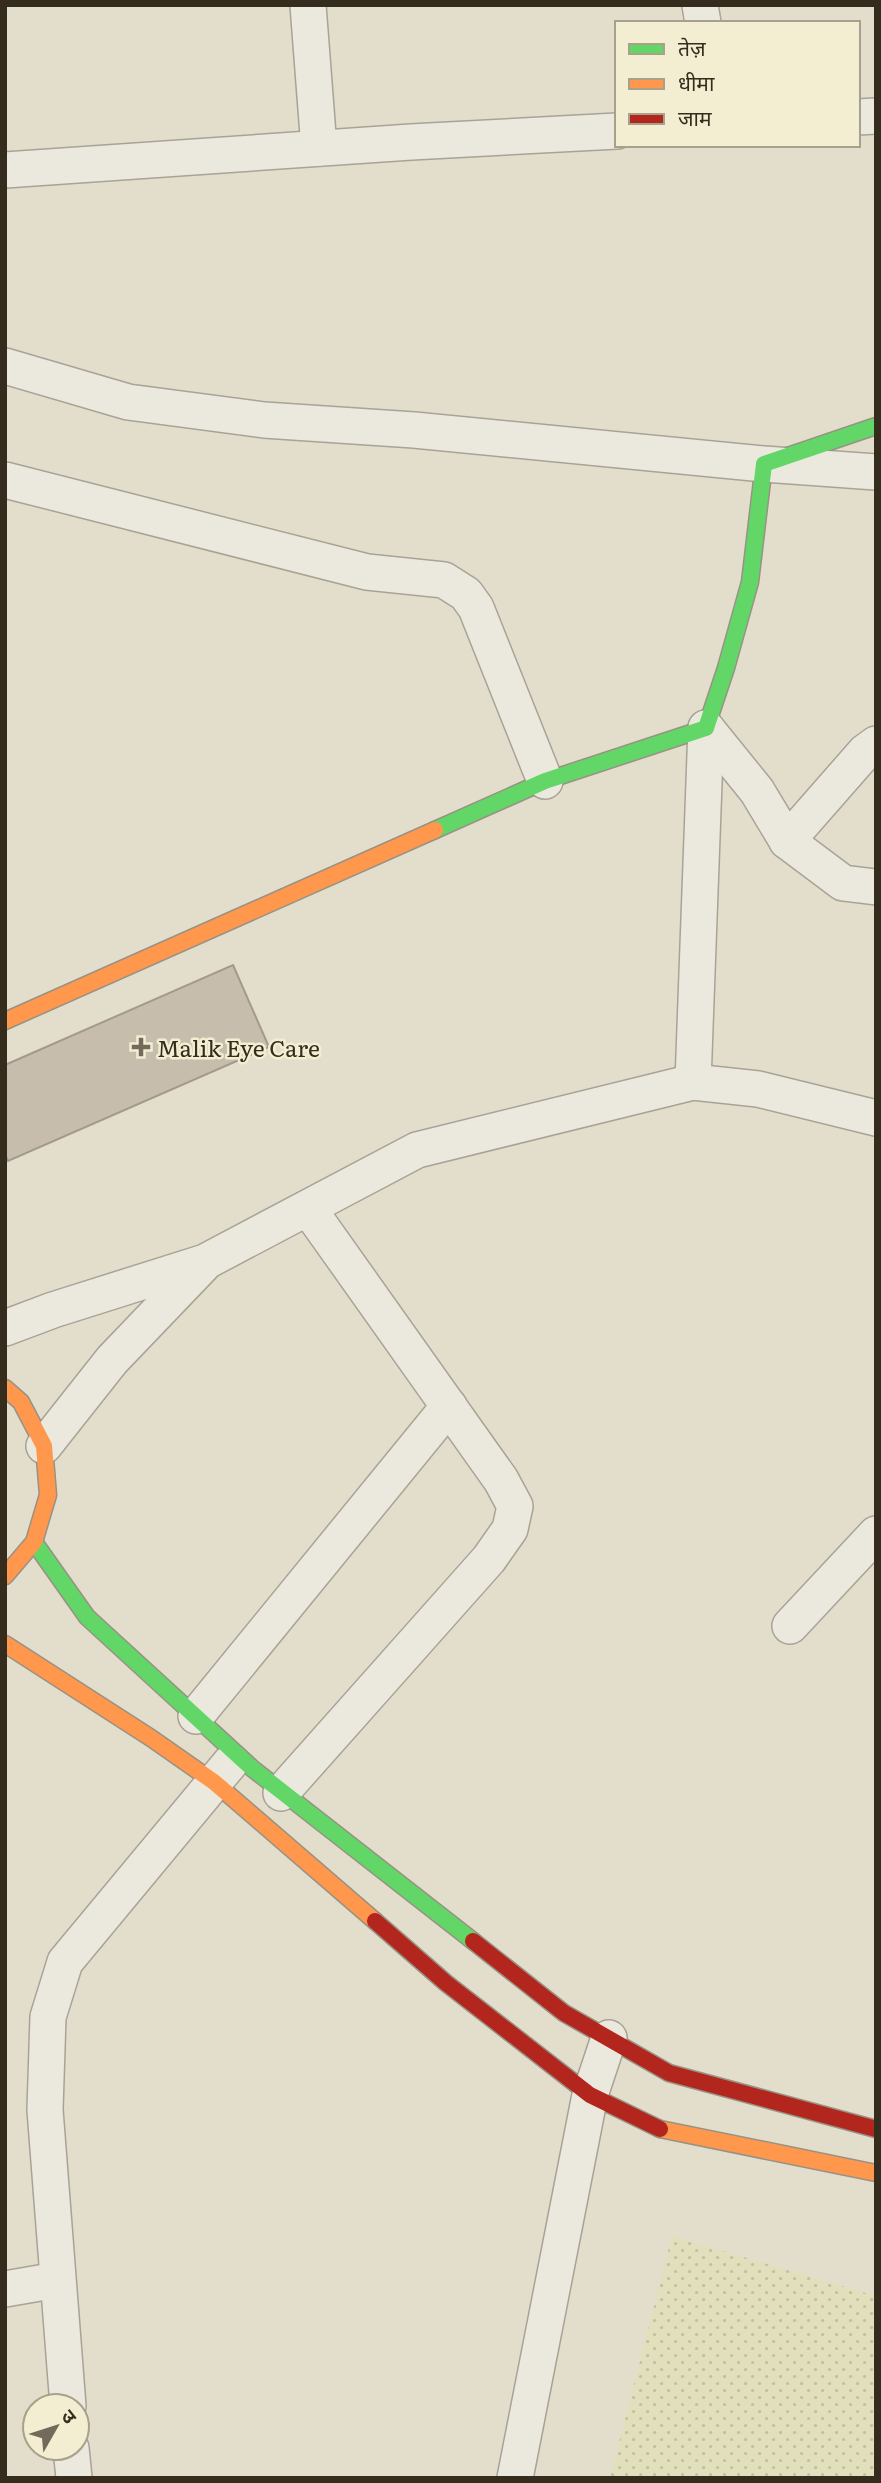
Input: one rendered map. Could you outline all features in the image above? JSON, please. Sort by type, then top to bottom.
[{"type":"street","points":[[308,5],[319,148]]},
{"type":"street","points":[[5,170],[615,131]]},
{"type":"street","points":[[5,366],[128,402],[223,414],[876,472]]},
{"type":"street","points":[[764,464],[876,426]]},
{"type":"street","points":[[693,1082],[706,728],[750,582],[764,464]]},
{"type":"street","points":[[5,480],[367,572],[444,580],[466,594],[476,608],[545,781]]},
{"type":"street","points":[[5,1021],[545,781],[706,728]]},
{"type":"street","points":[[706,728],[757,791],[787,841],[844,883],[876,887]]},
{"type":"street","points":[[787,841],[865,752],[876,744]]},
{"type":"street","points":[[5,1328],[205,1262],[418,1150],[693,1082],[758,1089],[876,1118]]},
{"type":"street","points":[[281,1793],[489,1559],[510,1529],[514,1506],[501,1480],[308,1208]]},
{"type":"street","points":[[44,1446],[112,1360],[205,1262]]},
{"type":"street","points":[[5,1388],[21,1402],[44,1446],[48,1495],[34,1542],[5,1576]]},
{"type":"street","points":[[196,1716],[449,1406]]},
{"type":"street","points":[[790,1626],[876,1534]]},
{"type":"street","points":[[34,1542],[87,1618],[237,1754],[281,1793],[564,2012],[668,2073],[876,2129]]},
{"type":"street","points":[[5,1644],[182,1758],[214,1782],[446,1983],[590,2095],[662,2130],[876,2173]]},
{"type":"street","points":[[67,2392],[45,2110],[48,2017],[65,1962],[237,1754]]},
{"type":"street","points":[[515,2478],[590,2095],[609,2038]]},
{"type":"street","points":[[5,2289],[58,2280]]},
{"type":"shaded area","points":[[672,2236],[876,2296],[876,2478],[610,2478]]},
{"type":"building","points":[[233,965],[269,1047],[8,1161],[5,1155],[5,1065]]},
{"type":"traffic: fast","points":[[435,830],[545,781],[706,728],[750,582],[764,464],[876,426]]},
{"type":"traffic: fast","points":[[34,1542],[87,1617],[253,1769],[473,1941]]},
{"type":"traffic: slow","points":[[5,1021],[435,830]]},
{"type":"traffic: slow","points":[[5,1388],[21,1402],[44,1446],[48,1495],[34,1542],[5,1576]]},
{"type":"traffic: slow","points":[[5,1644],[214,1782],[375,1921]]},
{"type":"traffic: slow","points":[[660,2129],[876,2173]]},
{"type":"traffic: jam","points":[[375,1921],[446,1983],[590,2095],[660,2129]]},
{"type":"traffic: jam","points":[[473,1941],[564,2013],[669,2073],[876,2129]]},
{"type":"place","name":"Malik Eye Care","points":[[141,1047]]}]
